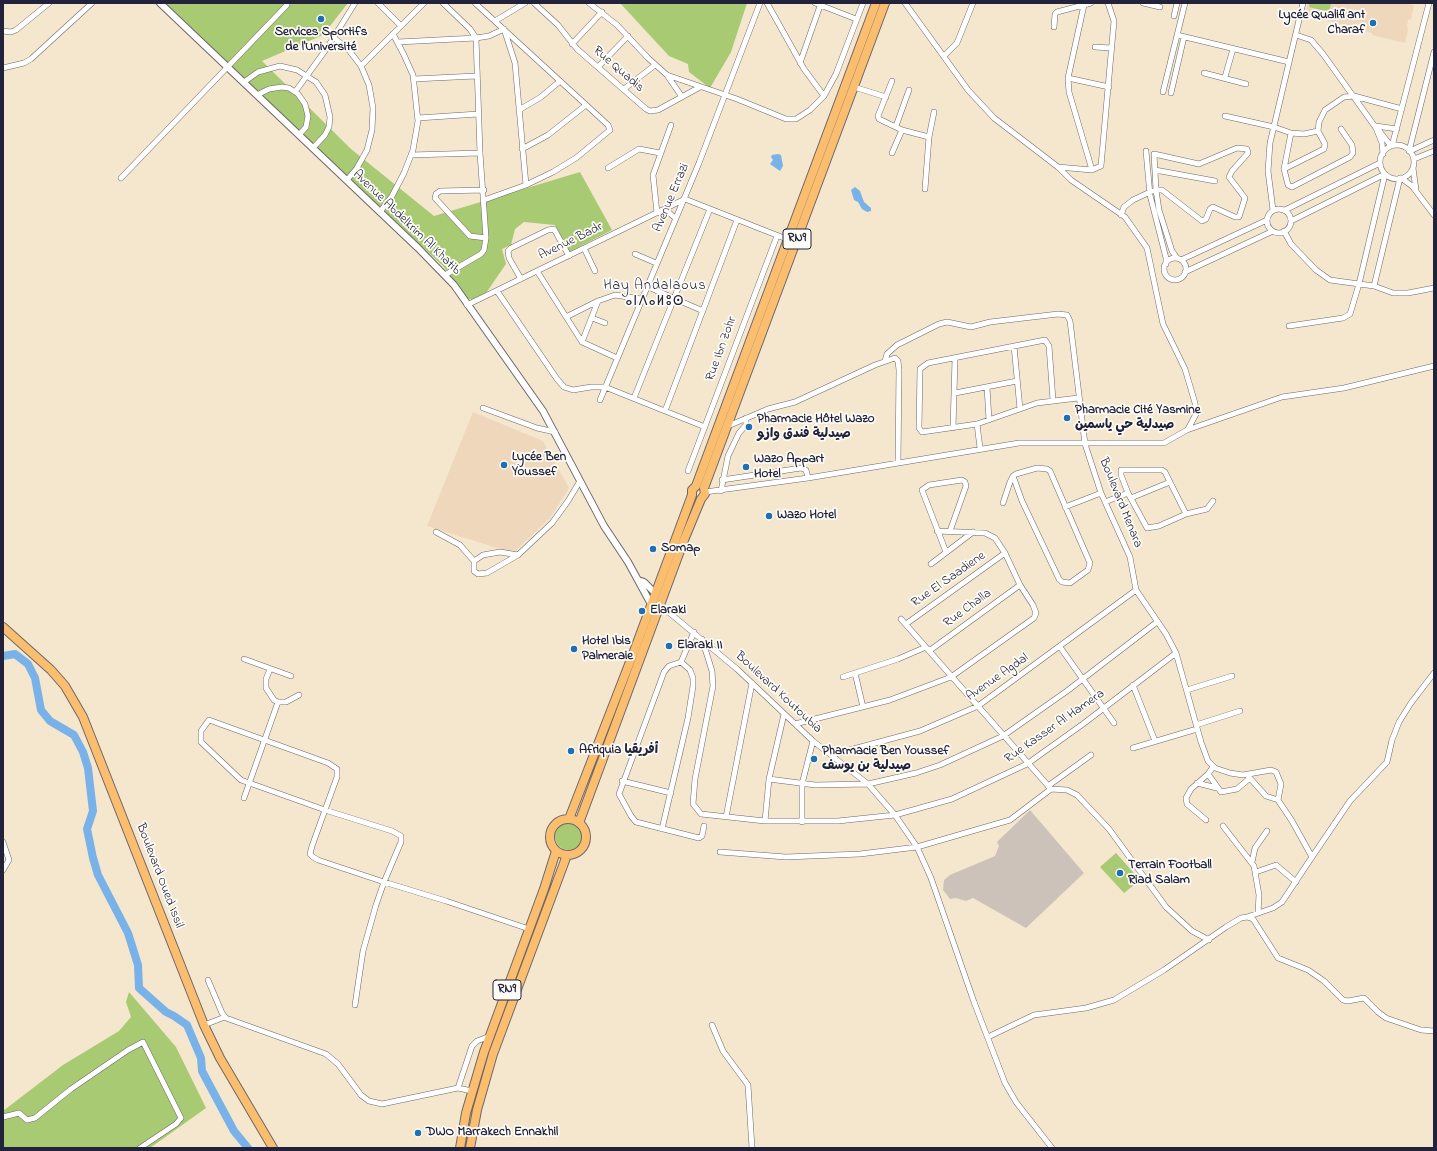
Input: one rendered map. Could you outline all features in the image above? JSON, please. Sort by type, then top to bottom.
[{"type":"main road","name":"RN9","points":[[579,823],[660,605],[789,240],[876,3]]},
{"type":"main road","name":"RN9","points":[[701,491],[728,426],[885,3]]},
{"type":"main road","points":[[569,819],[692,495],[696,499],[701,491]]},
{"type":"main road","name":"Boulevard Oued Issil","points":[[3,628],[51,670],[64,686],[83,717],[204,1025],[220,1058],[273,1148]]},
{"type":"main road","points":[[569,819],[579,823],[586,832],[585,844],[578,852],[567,855],[556,851],[550,838],[552,829],[559,822],[569,819]]},
{"type":"main road","name":"RN9","points":[[460,1148],[472,1091],[556,851]]},
{"type":"main road","name":"RN9","points":[[470,1148],[477,1110],[493,1054],[567,855]]},
{"type":"street","points":[[3,31],[13,31],[49,3]]},
{"type":"street","points":[[3,68],[31,60],[92,3]]},
{"type":"street","name":"Avenue Abdelkrim Al Khatib","points":[[160,3],[445,275],[531,393],[555,432],[604,526],[638,580],[651,604]]},
{"type":"street","points":[[295,92],[334,38],[355,3]]},
{"type":"street","points":[[378,3],[401,26]]},
{"type":"street","points":[[361,66],[424,3]]},
{"type":"street","points":[[443,3],[470,29],[476,38],[476,76],[486,238],[484,250],[481,254],[445,275]]},
{"type":"street","points":[[475,3],[608,125],[610,130],[564,166],[526,185],[484,200]]},
{"type":"street","points":[[495,21],[525,3]]},
{"type":"street","name":"Rue Quadis","points":[[534,3],[558,26],[572,44],[650,111],[658,110],[700,87]]},
{"type":"street","points":[[589,3],[602,12],[667,75],[682,97]]},
{"type":"street","name":"Avenue Errazi","points":[[600,400],[646,286],[675,218],[685,199],[760,3]]},
{"type":"street","points":[[767,3],[800,63],[812,82],[824,96]]},
{"type":"street","points":[[814,3],[821,4],[856,19]]},
{"type":"street","points":[[667,75],[790,120],[799,117],[810,110],[824,96],[836,74],[863,3]]},
{"type":"street","points":[[905,3],[968,90],[994,118],[1058,167],[1071,180],[1122,214],[1147,248],[1163,324],[1185,369],[1195,404],[1196,414],[1188,429]]},
{"type":"street","points":[[944,56],[957,43],[973,3]]},
{"type":"street","points":[[1054,27],[1056,13],[1091,3]]},
{"type":"street","points":[[1058,167],[1092,170],[1099,168],[1102,161],[1114,22],[1108,3]]},
{"type":"street","points":[[1143,3],[1160,7]]},
{"type":"street","points":[[1174,16],[1177,3]]},
{"type":"street","points":[[1163,92],[1185,3]]},
{"type":"street","points":[[1273,210],[1268,158],[1303,3]]},
{"type":"street","points":[[1383,154],[1392,146],[1429,3]]},
{"type":"street","points":[[800,63],[821,4]]},
{"type":"street","points":[[121,178],[287,5]]},
{"type":"street","points":[[1084,5],[1068,78],[1069,92],[1092,170]]},
{"type":"street","points":[[572,44],[602,12]]},
{"type":"street","points":[[398,42],[476,38],[489,36],[504,29]]},
{"type":"street","points":[[504,29],[515,64],[526,185]]},
{"type":"street","points":[[380,212],[397,189],[411,155],[418,118],[414,79],[408,62],[393,34]]},
{"type":"street","points":[[1177,34],[1184,37],[1289,62]]},
{"type":"street","points":[[1296,35],[1306,37],[1314,42],[1376,127],[1382,143],[1383,154],[1380,163],[1385,174],[1392,178],[1401,178],[1407,176],[1413,168]]},
{"type":"street","points":[[598,66],[628,36]]},
{"type":"street","points":[[1171,93],[1184,37]]},
{"type":"street","points":[[334,38],[348,49],[361,66],[371,92],[373,124],[367,150],[357,168],[347,180]]},
{"type":"street","points":[[1094,47],[1112,48]]},
{"type":"street","points":[[1225,77],[1232,49]]},
{"type":"street","points":[[1410,151],[1434,52]]},
{"type":"street","points":[[624,89],[655,65]]},
{"type":"street","points":[[244,82],[258,72],[274,67],[291,68],[308,75],[322,90],[330,111],[327,131],[323,139],[313,148]]},
{"type":"street","points":[[1204,73],[1225,77],[1246,84]]},
{"type":"street","points":[[414,79],[476,76]]},
{"type":"street","points":[[1068,78],[1109,87]]},
{"type":"street","points":[[520,110],[541,97],[560,81]]},
{"type":"street","points":[[892,81],[878,116],[879,119],[902,130],[930,137]]},
{"type":"street","points":[[854,86],[886,97]]},
{"type":"street","points":[[257,95],[277,87],[285,87],[295,92],[303,100],[308,116],[306,126],[299,135]]},
{"type":"street","points":[[896,126],[909,90]]},
{"type":"street","points":[[1284,169],[1324,149],[1325,144],[1318,131],[1319,122],[1325,110],[1344,98],[1354,96],[1402,109]]},
{"type":"street","points":[[522,148],[548,134],[586,105]]},
{"type":"street","points":[[925,189],[934,112]]},
{"type":"street","points":[[418,118],[478,114]]},
{"type":"street","points":[[1225,116],[1274,127],[1291,134],[1318,131]]},
{"type":"street","points":[[657,213],[653,175],[671,125]]},
{"type":"street","points":[[1376,127],[1397,129]]},
{"type":"street","points":[[1376,127],[1382,132],[1392,146]]},
{"type":"street","points":[[1291,134],[1284,169],[1288,185],[1292,187],[1348,159],[1352,155],[1353,148],[1341,129]]},
{"type":"street","points":[[892,153],[902,130]]},
{"type":"street","points":[[1410,151],[1434,140]]},
{"type":"street","points":[[1392,146],[1402,146],[1410,151],[1414,159],[1413,168],[1416,191]]},
{"type":"street","points":[[1122,214],[1124,207],[1133,200],[1150,192],[1156,190],[1162,190],[1202,221],[1206,219],[1210,209],[1213,207],[1238,218],[1241,216],[1245,198],[1229,177],[1232,171],[1246,156],[1248,150],[1241,147],[1199,164],[1156,153],[1153,156],[1156,190],[1166,234],[1172,252],[1184,264],[1185,272]]},
{"type":"street","points":[[608,168],[639,149],[660,153]]},
{"type":"street","points":[[1146,151],[1150,192],[1166,258],[1165,274]]},
{"type":"street","points":[[1414,159],[1434,151]]},
{"type":"street","points":[[411,155],[480,153]]},
{"type":"street","points":[[1274,231],[1270,228],[1267,220],[1269,214],[1273,210],[1285,210],[1380,163]]},
{"type":"street","points":[[1155,170],[1215,180]]},
{"type":"street","points":[[1291,221],[1385,174]]},
{"type":"street","points":[[1289,326],[1346,317],[1351,312],[1385,174]]},
{"type":"street","points":[[1401,178],[1416,191],[1434,215]]},
{"type":"street","points":[[1374,286],[1401,178]]},
{"type":"street","points":[[484,190],[440,191],[436,194],[435,198],[437,202],[470,236],[486,238]]},
{"type":"street","points":[[685,199],[789,240]]},
{"type":"street","name":"Avenue Badr","points":[[468,305],[685,199]]},
{"type":"street","points":[[665,208],[675,218]]},
{"type":"street","points":[[634,398],[710,209]]},
{"type":"street","points":[[1165,274],[1171,279],[1176,280],[1185,272],[1274,231],[1284,231],[1290,226],[1291,221],[1290,216],[1285,210]]},
{"type":"street","points":[[665,411],[737,220]]},
{"type":"street","points":[[1166,264],[1172,259],[1179,260],[1267,220]]},
{"type":"street","points":[[521,279],[509,258],[508,251],[511,248],[548,230],[554,229],[569,256]]},
{"type":"street","points":[[1284,231],[1291,244],[1316,270],[1333,281],[1374,286],[1393,293],[1408,293],[1434,288]]},
{"type":"street","name":"Rue Ibn Zohr","points":[[688,471],[777,236]]},
{"type":"street","points":[[584,248],[595,271]]},
{"type":"street","points":[[635,254],[656,263]]},
{"type":"street","points":[[538,271],[582,342],[617,358]]},
{"type":"street","points":[[1154,276],[1165,274]]},
{"type":"street","points":[[646,286],[703,311]]},
{"type":"street","points":[[498,291],[560,384],[568,390],[605,387],[705,427]]},
{"type":"street","points":[[566,317],[598,300],[618,294],[641,299]]},
{"type":"street","points":[[582,342],[598,300]]},
{"type":"street","name":"Boulevard Menara","points":[[885,361],[887,354],[897,345],[939,324],[952,322],[971,327],[990,322],[1065,313],[1070,321],[1078,398],[1085,444],[1101,492],[1128,553],[1136,590],[1176,653],[1205,755],[1213,767]]},
{"type":"street","points":[[592,318],[605,323]]},
{"type":"street","points":[[1053,400],[1049,346],[1047,341],[1041,340],[928,364],[921,367],[919,428],[921,432],[977,424],[1020,409],[1053,400],[1078,398]]},
{"type":"street","points":[[1014,346],[1020,409]]},
{"type":"street","points":[[728,426],[768,409],[802,399],[894,358],[898,364],[898,463]]},
{"type":"street","points":[[953,428],[955,359]]},
{"type":"street","points":[[701,491],[721,491],[808,478],[980,448],[1019,443],[1158,444],[1170,441],[1188,429],[1282,397],[1344,388],[1434,366]]},
{"type":"street","points":[[955,393],[1017,381]]},
{"type":"street","points":[[987,387],[989,420]]},
{"type":"street","points":[[483,408],[538,428],[555,432]]},
{"type":"street","points":[[721,491],[722,480],[731,449],[739,433],[746,425],[746,418]]},
{"type":"street","points":[[977,424],[980,448]]},
{"type":"street","points":[[722,480],[801,468],[806,470],[808,478]]},
{"type":"street","points":[[1003,502],[1013,476],[1020,471],[1030,469],[1048,470],[1052,474],[1090,563],[1088,570],[1067,584],[1058,579],[1022,501],[1013,476]]},
{"type":"street","points":[[1186,514],[1166,474],[1162,470],[1122,470],[1121,474],[1130,495],[1147,528],[1159,526],[1186,514],[1207,509],[1213,501]]},
{"type":"street","points":[[946,552],[922,490],[929,485],[962,480],[965,482],[966,486],[950,531]]},
{"type":"street","points":[[436,532],[460,545],[474,561],[474,571],[481,574],[492,571],[518,555],[552,523],[580,481]]},
{"type":"street","points":[[1105,502],[1170,482]]},
{"type":"street","points":[[1065,507],[1101,492]]},
{"type":"street","points":[[794,724],[902,696],[952,677],[1034,618],[1036,613],[1033,605],[1020,585],[1006,553],[999,542],[991,534],[937,531]]},
{"type":"street","points":[[931,564],[973,532]]},
{"type":"street","points":[[474,561],[483,555],[496,552],[518,555]]},
{"type":"street","name":"Rue El Saadiene","points":[[906,624],[1006,553]]},
{"type":"street","name":"Avenue Abdelkrim Al Khatib","points":[[638,580],[644,582],[655,593]]},
{"type":"street","name":"Rue Challa","points":[[843,677],[927,649],[1020,585]]},
{"type":"street","name":"Avenue Agdal","points":[[831,755],[920,731],[978,706],[1136,590]]},
{"type":"street","name":"Boulevard Koutoubia","points":[[660,605],[694,632],[752,683],[813,741],[868,784],[895,815],[917,847],[931,878],[1005,1082],[1016,1102],[1052,1148]]},
{"type":"street","points":[[902,619],[1027,764],[1049,787],[1067,790],[1077,795],[1109,829],[1166,907],[1192,931],[1209,940]]},
{"type":"street","points":[[769,779],[828,786],[868,784],[916,773],[940,765],[1003,736],[1157,622]]},
{"type":"street","points":[[694,632],[681,662],[669,666],[664,672],[622,781],[619,796],[634,820],[662,829],[699,838],[702,836],[704,826]]},
{"type":"street","name":"Rue Kasser Al Hamera","points":[[702,639],[712,671],[713,686],[692,800],[694,808],[701,814],[765,822],[854,820],[895,815],[952,799],[1027,764],[1176,653]]},
{"type":"street","points":[[1060,647],[1114,723]]},
{"type":"street","points":[[244,659],[291,676]]},
{"type":"street","points":[[662,829],[693,686],[693,678],[690,670],[681,662]]},
{"type":"street","points":[[270,669],[266,679],[266,688],[269,696],[278,702],[290,700],[299,695]]},
{"type":"street","points":[[988,1037],[1034,1015],[1086,1008],[1114,1000],[1164,970],[1241,918],[1278,906],[1296,882],[1350,801],[1384,766],[1399,722],[1411,703],[1434,673]]},
{"type":"street","points":[[855,674],[863,707]]},
{"type":"street","points":[[1187,690],[1232,676]]},
{"type":"street","points":[[726,817],[752,683]]},
{"type":"street","points":[[1133,685],[1155,741]]},
{"type":"street","points":[[244,798],[266,740],[278,702]]},
{"type":"street","points":[[1133,748],[1240,711]]},
{"type":"street","points":[[765,822],[769,779],[784,714]]},
{"type":"street","points":[[354,1005],[362,952],[384,882],[401,842],[399,834],[325,810],[250,783],[235,776],[203,745],[200,739],[201,731],[206,722],[212,720],[335,768],[337,772],[336,777],[325,810],[312,846],[312,856],[384,882],[529,929]]},
{"type":"street","points":[[802,822],[802,784],[813,741]]},
{"type":"street","points":[[720,852],[786,857],[860,854],[917,847],[1010,820],[1049,787],[1091,755]]},
{"type":"street","points":[[1206,820],[1186,801],[1188,794],[1213,767],[1230,773],[1248,776],[1271,770],[1276,772],[1281,784],[1278,800]]},
{"type":"street","points":[[1208,774],[1221,792],[1230,792],[1239,788],[1248,776]]},
{"type":"street","points":[[1248,776],[1266,796],[1278,800],[1292,821],[1312,857]]},
{"type":"street","points":[[622,781],[670,793]]},
{"type":"street","points":[[1197,783],[1217,788]]},
{"type":"street","points":[[1223,826],[1252,862],[1256,872],[1259,894],[1258,913]]},
{"type":"street","points":[[1252,862],[1255,848],[1267,831]]},
{"type":"street","points":[[3,842],[9,860],[3,870]]},
{"type":"street","points":[[1256,872],[1276,865],[1296,882]]},
{"type":"street","points":[[1247,917],[1253,919],[1278,958],[1308,970],[1324,980],[1343,1000],[1348,1001],[1364,998],[1386,1018],[1421,1030],[1434,1031]]},
{"type":"street","points":[[208,980],[225,1016]]},
{"type":"street","points":[[204,1025],[225,1016],[326,1054],[338,1064],[361,1096],[373,1102],[382,1104],[458,1088],[472,1091]]},
{"type":"street","points":[[712,1025],[723,1051],[748,1085],[752,1148]]},
{"type":"street","points":[[458,1088],[472,1046],[477,1041],[490,1036]]},
{"type":"street","points":[[3,1117],[19,1113],[27,1120],[35,1118],[77,1085],[128,1050],[144,1042],[181,1118],[176,1124],[140,1148]]},
{"type":"shaded area","name":"Lycée Qualifiant Charaf","points":[[1308,3],[1405,3],[1414,5],[1411,19],[1408,20],[1405,43],[1372,35],[1372,33],[1305,14]]},
{"type":"shaded area","name":"Lycée Ben Youssef","points":[[473,412],[543,441],[569,488],[550,518],[513,553],[427,526]]},
{"type":"shaded area","points":[[1030,810],[1084,873],[1026,928],[973,898],[966,901],[956,898],[950,899],[943,890],[944,880],[950,875],[995,856],[999,846],[997,842]]},
{"type":"green space","points":[[161,3],[348,3],[323,35],[262,61],[351,149],[434,216],[580,172],[612,230],[569,252],[555,225],[524,222],[515,229],[511,245],[502,249],[506,264],[484,296],[473,300],[466,298],[443,266],[227,67]]},
{"type":"green space","points":[[620,3],[747,3],[731,52],[710,88],[689,72],[688,64],[669,56]]},
{"type":"green space","points":[[1310,3],[1331,3],[1329,12],[1309,7]]},
{"type":"green space","points":[[569,822],[579,826],[583,836],[579,846],[569,850],[559,846],[555,836],[559,826]]},
{"type":"green space","name":"Terrain Football Riad Salam","points":[[1116,853],[1140,880],[1124,893],[1100,867]]},
{"type":"green space","points":[[129,992],[176,1047],[206,1108],[150,1148],[3,1148],[3,1111],[63,1065],[119,1031],[131,1017],[126,1002]]},
{"type":"water","points":[[772,155],[781,155],[783,166],[780,171],[770,164],[773,160],[771,157]]},
{"type":"water","points":[[855,187],[860,191],[864,202],[871,208],[871,211],[867,212],[862,209],[858,202],[854,200],[851,190]]},
{"type":"waterway","points":[[3,656],[15,654],[28,664],[35,678],[41,710],[50,721],[74,735],[83,752],[88,768],[93,811],[87,829],[93,858],[98,875],[128,933],[138,965],[139,988],[166,1012],[187,1025],[201,1058],[202,1071],[234,1131],[248,1148]]},
{"type":"place","name":"Services Sportifs de l'Université","points":[[321,19]]},
{"type":"place","name":"Lycée Qualifiant Charaf","points":[[1373,23]]},
{"type":"place","name":"Pharmacie Cité Yasmine صيدلية حي ياسمين","points":[[1067,418]]},
{"type":"place","name":"Pharmacie Hôtel Wazo صيدلية فندق وازو","points":[[749,427]]},
{"type":"place","name":"Lycée Ben Youssef","points":[[504,465]]},
{"type":"place","name":"Wazo Appart Hotel","points":[[746,467]]},
{"type":"place","name":"Wazo Hotel","points":[[769,516]]},
{"type":"place","name":"Somap","points":[[653,549]]},
{"type":"place","name":"Elaraki","points":[[642,611]]},
{"type":"place","name":"Elaraki II","points":[[669,646]]},
{"type":"place","name":"Hotel Ibis Palmeraie","points":[[574,649]]},
{"type":"place","name":"Afriquia أفريقيا","points":[[571,751]]},
{"type":"place","name":"Pharmacie Ben Youssef صيدلية بن يوسف","points":[[814,759]]},
{"type":"place","name":"Terrain Football Riad Salam","points":[[1120,873]]},
{"type":"place","name":"DWO Marrakech Ennakhil","points":[[418,1133]]},
{"type":"district","name":"Hay Andalaous ⴰⵏⴷⴰⵍⵓⵙ","points":[[655,296]]}]
